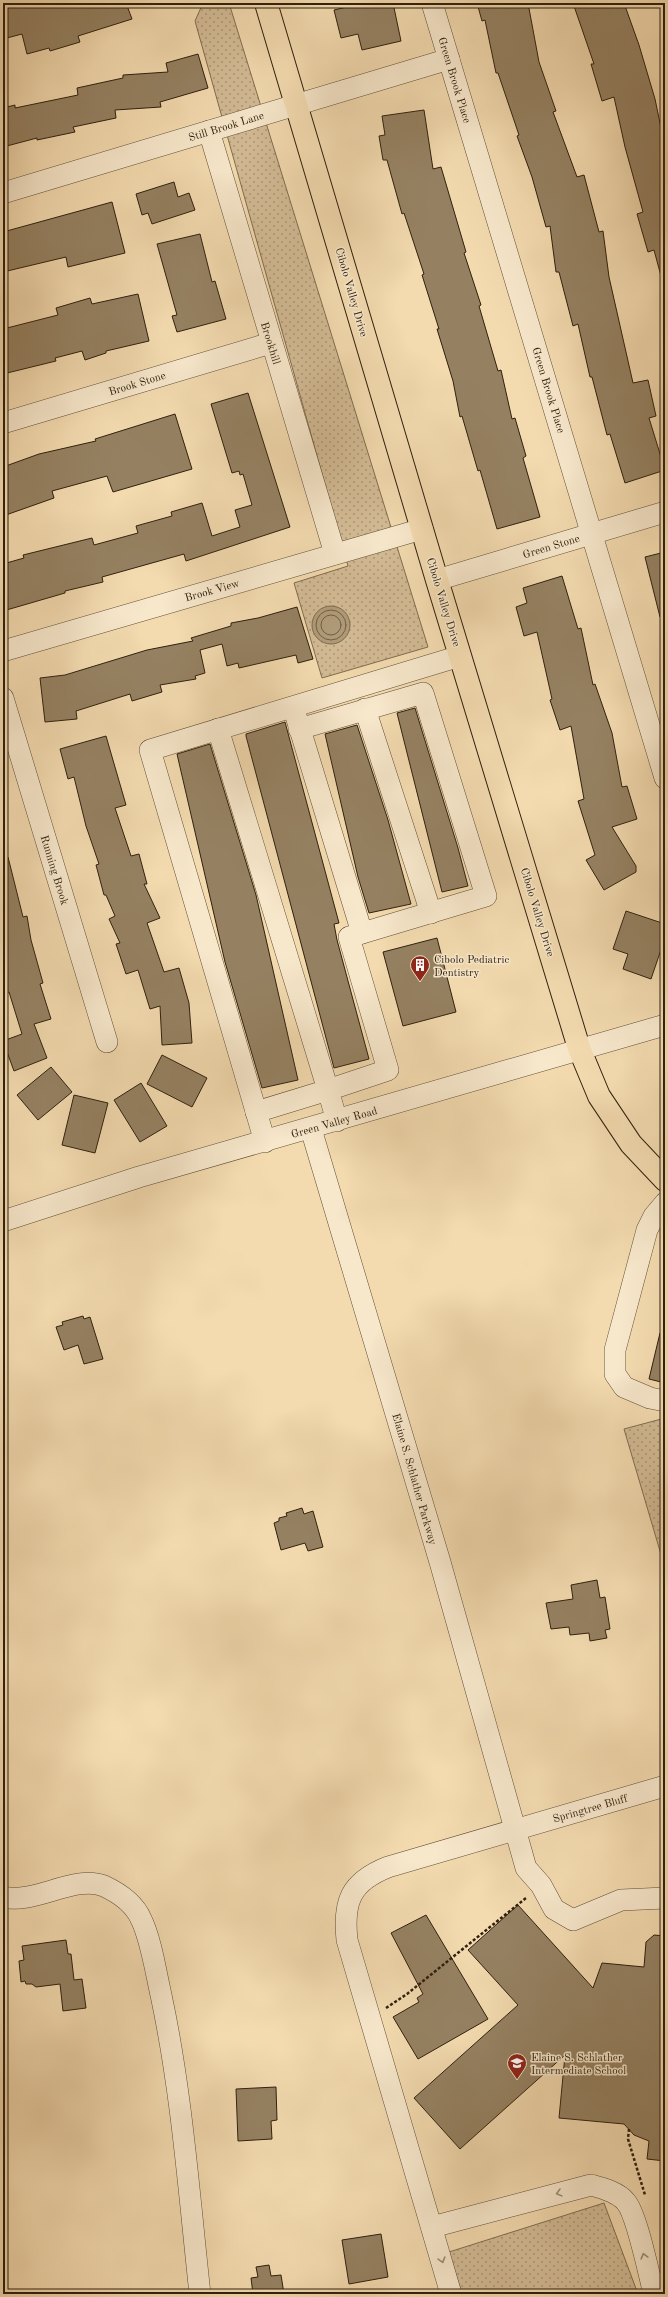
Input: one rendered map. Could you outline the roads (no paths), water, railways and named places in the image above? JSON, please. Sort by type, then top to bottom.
[{"type":"main road","name":"Cibolo Valley Drive","points":[[266,3],[437,580],[579,1048],[599,1096],[632,1144],[665,1180]]},
{"type":"street","name":"Green Brook Place","points":[[432,3],[665,778]]},
{"type":"street","name":"Still Brook Lane","points":[[3,194],[449,59]]},
{"type":"street","name":"Brookhill","points":[[209,131],[335,554]]},
{"type":"street","name":"Brook Stone","points":[[3,423],[271,343]]},
{"type":"street","name":"Green Stone","points":[[437,580],[665,512]]},
{"type":"street","name":"Brook View","points":[[3,651],[422,529]]},
{"type":"street","points":[[265,1142],[150,750],[460,656]]},
{"type":"street","points":[[256,1112],[388,1070],[349,937],[486,896],[423,693],[299,729]]},
{"type":"street","name":"Running Brook","points":[[3,698],[107,1042]]},
{"type":"street","points":[[293,707],[362,933]]},
{"type":"street","points":[[365,709],[431,912]]},
{"type":"street","points":[[218,730],[337,1121]]},
{"type":"street","name":"Green Valley Road","points":[[3,1221],[140,1177],[311,1129],[579,1048],[665,1024]]},
{"type":"street","name":"Elaine S. Schlather Parkway","points":[[311,1129],[435,1547],[526,1868],[541,1886],[554,1910],[573,1920],[621,1900],[665,1898]]},
{"type":"street","points":[[665,1203],[654,1216],[648,1230],[615,1350],[616,1374],[624,1387],[650,1398],[665,1401]]},
{"type":"street","name":"Springtree Bluff","points":[[452,2294],[347,1940],[345,1919],[348,1902],[357,1887],[370,1874],[388,1867],[665,1786]]},
{"type":"street","points":[[3,1897],[23,1898],[76,1885],[102,1885],[125,1898],[141,1919],[153,1959],[171,2041],[200,2294]]},
{"type":"street","points":[[432,2227],[590,2185],[610,2191],[626,2202],[634,2221],[654,2294]]},
{"type":"water","points":[[327,606],[335,606],[345,611],[349,618],[349,632],[345,639],[335,644],[327,644],[317,639],[315,636],[312,629],[312,621],[317,611],[320,609]]},
{"type":"place","name":"Cibolo Pediatric Dentistry","points":[[420,982]]},
{"type":"place","name":"Elaine S. Schlather Intermediate School","points":[[517,2080]]}]
